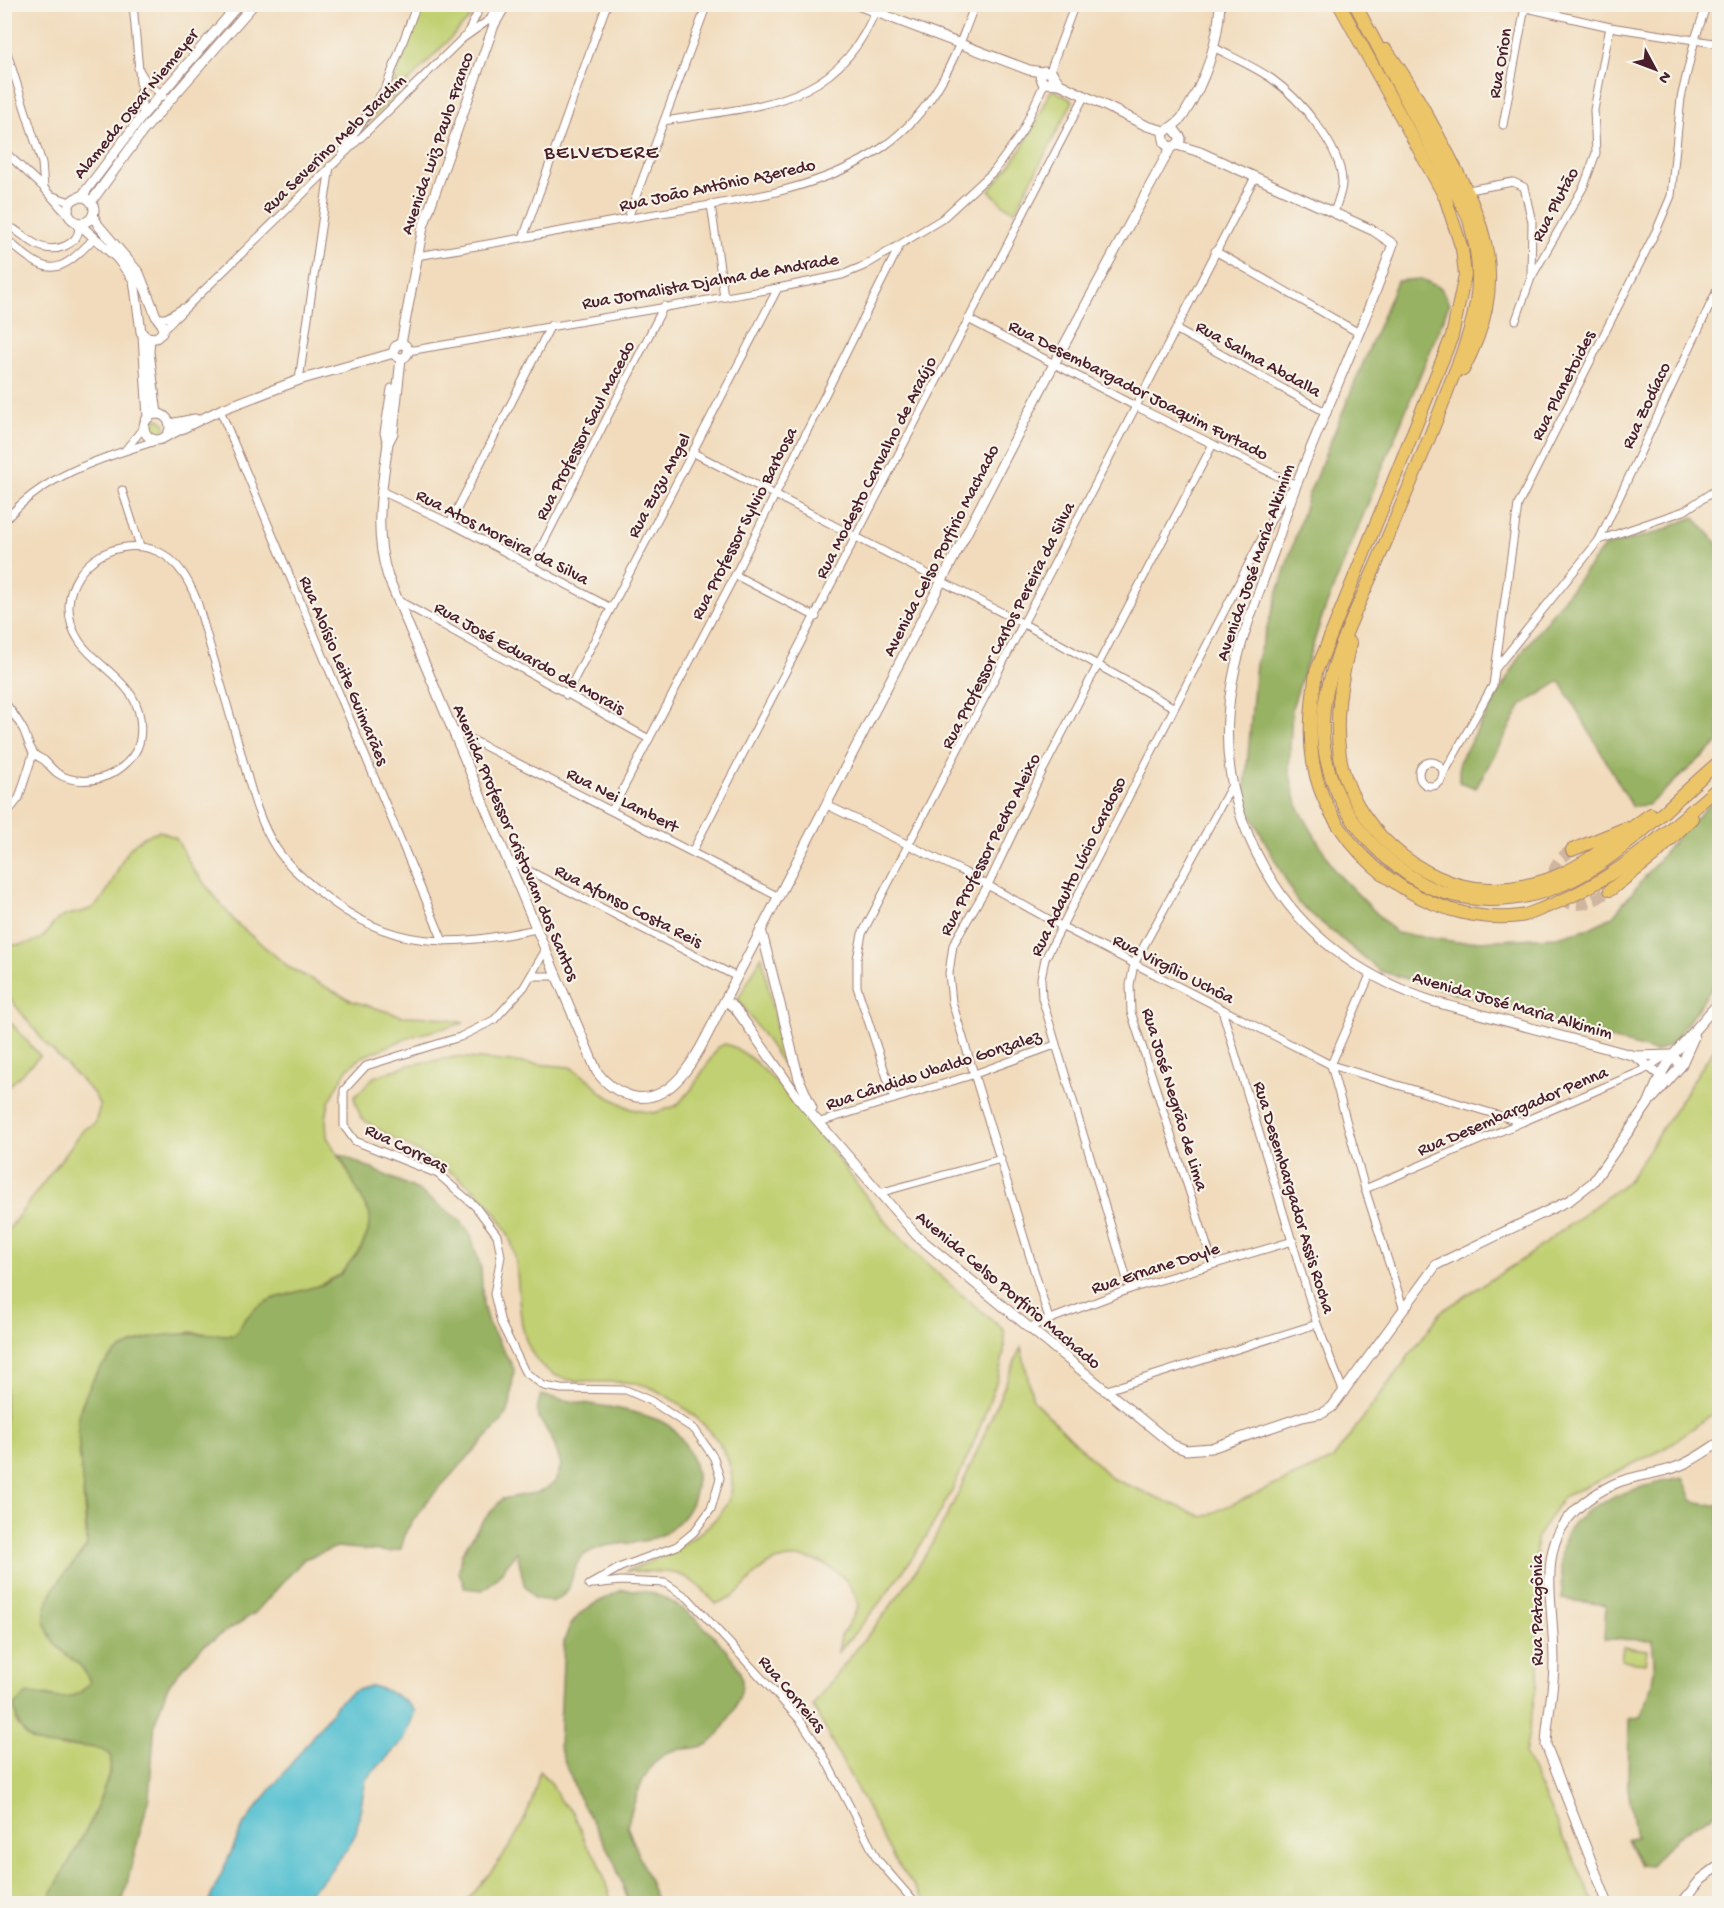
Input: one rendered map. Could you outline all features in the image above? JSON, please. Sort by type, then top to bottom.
[{"type":"highway","points":[[1339,4],[1445,197],[1462,249],[1465,275],[1452,336],[1316,672],[1311,742],[1315,771],[1330,811],[1364,856],[1421,899],[1464,914],[1522,916],[1591,887],[1619,868],[1719,787]]},
{"type":"highway","points":[[1355,4],[1468,216],[1476,246],[1479,276],[1476,302],[1466,342],[1436,422],[1330,678],[1325,708],[1326,759],[1343,807],[1359,832],[1374,848],[1424,884],[1455,896],[1478,900],[1513,900],[1552,891],[1582,877],[1608,861],[1719,761]]},
{"type":"highway","points":[[1366,24],[1405,74],[1470,194],[1486,242],[1489,268],[1487,303],[1475,346],[1436,422]]},
{"type":"highway","points":[[1358,607],[1338,710],[1340,757],[1354,798],[1367,818],[1404,857],[1430,874],[1461,885],[1488,889],[1514,887],[1562,874],[1589,860],[1684,791]]},
{"type":"highway","points":[[1610,890],[1654,856],[1719,787]]},
{"type":"highway","points":[[1572,850],[1636,825]]},
{"type":"street","points":[[134,4],[137,66],[143,115]]},
{"type":"street","name":"Alameda Oscar Niemeyer","points":[[81,196],[143,115],[239,4]]},
{"type":"street","name":"Alameda Oscar Niemeyer","points":[[92,201],[108,175],[254,4]]},
{"type":"street","points":[[462,39],[477,19],[475,9],[466,4]]},
{"type":"street","points":[[523,238],[607,4]]},
{"type":"street","points":[[628,218],[707,4]]},
{"type":"street","points":[[855,4],[877,8],[960,44],[1049,78],[1200,152],[1334,212],[1343,182],[1330,146],[1313,120],[1288,92],[1270,78],[1215,48]]},
{"type":"street","name":"Rua João Antônio Azeredo","points":[[416,256],[711,204],[797,186],[849,169],[876,152],[916,119],[930,103],[960,44],[975,4]]},
{"type":"street","name":"Rua Jornalista Djalma de Andrade","points":[[4,522],[18,505],[42,486],[124,451],[163,438],[220,410],[299,380],[400,352],[778,288],[842,275],[898,248],[942,219],[994,171],[1022,132],[1049,78],[1075,4]]},
{"type":"street","name":"Avenida Celso Porfirio Machado","points":[[1220,4],[1215,48],[1149,186],[1054,364],[828,805],[735,976],[725,1000],[735,1008],[802,1103],[917,1236],[1104,1391],[1173,1445],[1186,1450],[1200,1450],[1283,1425],[1287,1426],[1332,1407],[1344,1393]]},
{"type":"street","points":[[1509,4],[1610,27],[1719,44]]},
{"type":"street","name":"Rua Planetoides","points":[[1442,777],[1492,685],[1518,505],[1658,229],[1671,196],[1681,98],[1695,39],[1707,4]]},
{"type":"street","points":[[299,380],[332,164],[386,87],[418,5]]},
{"type":"street","name":"Avenida Luiz Paulo Franco","points":[[400,352],[423,226],[493,21],[503,6]]},
{"type":"street","name":"Rua Orion","points":[[1503,125],[1525,7]]},
{"type":"street","points":[[664,121],[768,104],[800,94],[828,79],[843,65],[858,47],[877,8]]},
{"type":"street","name":"Rua Severino Melo Jardim","points":[[162,331],[462,39],[493,21]]},
{"type":"street","name":"Rua Plutão","points":[[1516,320],[1531,278],[1584,186],[1596,153],[1594,110],[1610,27]]},
{"type":"street","points":[[4,43],[42,163],[44,188]]},
{"type":"street","points":[[137,66],[146,81],[165,100],[163,109]]},
{"type":"street","name":"Rua Modesto Carvalho de Araújo","points":[[692,852],[1085,95]]},
{"type":"street","points":[[4,151],[44,188],[74,221],[117,258],[134,280],[141,324],[147,337],[157,414]]},
{"type":"street","name":"Rua Professor Carlos Pereira da Silva","points":[[894,1100],[857,987],[857,959],[862,934],[1177,330],[1215,251],[1256,177]]},
{"type":"street","points":[[1470,194],[1483,188],[1513,182],[1524,188],[1532,222],[1531,278]]},
{"type":"street","points":[[51,195],[70,202]]},
{"type":"street","points":[[14,229],[37,245],[52,250],[69,244],[79,229],[68,210],[70,202],[81,196],[92,201],[93,215],[98,225],[139,273],[163,326],[156,338],[147,337]]},
{"type":"street","points":[[711,204],[724,297]]},
{"type":"street","name":"Avenida José Maria Alkimim","points":[[1334,212],[1374,231],[1393,244],[1328,413],[1296,484],[1236,657],[1227,719],[1232,785],[1248,837],[1288,905],[1328,944],[1370,975],[1427,999],[1635,1056],[1671,1054]]},
{"type":"street","points":[[74,221],[89,221],[93,215]]},
{"type":"street","points":[[6,239],[36,264],[47,268],[60,267],[73,261],[95,237]]},
{"type":"street","name":"Rua Professor Sylvio Barbosa","points":[[612,810],[735,575],[898,248]]},
{"type":"street","points":[[1215,251],[1359,333]]},
{"type":"street","name":"Rua Zodíaco","points":[[1496,668],[1599,540],[1719,284]]},
{"type":"street","name":"Rua Zuzu Angel","points":[[566,695],[778,288]]},
{"type":"street","name":"Rua Severino Melo Jardim","points":[[158,317],[166,318],[187,306]]},
{"type":"street","name":"Rua Professor Saul Macedo","points":[[531,567],[664,306]]},
{"type":"street","points":[[141,324],[147,316],[158,317]]},
{"type":"street","name":"Rua Desembargador Joaquim Furtado","points":[[968,319],[1137,407],[1296,484]]},
{"type":"street","points":[[450,524],[551,325]]},
{"type":"street","name":"Rua Salma Abdalla","points":[[1177,330],[1328,413]]},
{"type":"street","points":[[146,423],[157,414],[164,415],[170,424],[170,431],[163,438],[150,437],[146,423],[147,337]]},
{"type":"street","name":"Avenida Professor Cristovam dos Santos","points":[[400,352],[393,434],[388,443],[381,491],[378,538],[381,556],[396,600],[597,1072],[612,1087],[635,1097],[662,1095],[681,1078],[725,1000]]},
{"type":"street","name":"Rua Aloísio Leite Guimarães","points":[[220,410],[443,941]]},
{"type":"street","name":"Rua Jornalista Djalma de Andrade","points":[[170,424],[209,416]]},
{"type":"street","name":"Rua Jornalista Djalma de Andrade","points":[[124,451],[146,423]]},
{"type":"street","name":"Rua Professor Pedro Aleixo","points":[[1049,1319],[1001,1159],[972,1075],[952,1002],[949,973],[953,945],[988,885],[1040,776],[1213,444]]},
{"type":"street","points":[[692,452],[1024,624],[1173,707]]},
{"type":"street","name":"Rua Adaulto Lúcio Cardoso","points":[[1130,1289],[1055,1046],[1042,998],[1041,978],[1045,959],[1061,926],[1173,707],[1281,501],[1296,484]]},
{"type":"street","points":[[1599,540],[1684,511],[1719,487]]},
{"type":"street","points":[[122,490],[140,546]]},
{"type":"street","name":"Rua Atos Moreira da Silva","points":[[381,491],[450,524],[611,608]]},
{"type":"street","points":[[4,701],[23,729],[33,754],[58,774],[75,780],[106,777],[132,758],[140,741],[138,704],[125,686],[78,640],[71,623],[69,604],[84,567],[99,555],[115,549],[140,546],[159,552],[174,563],[188,579],[197,601],[258,813],[277,849],[302,878],[346,914],[393,935],[443,941],[480,941],[536,929]]},
{"type":"street","points":[[735,575],[816,617]]},
{"type":"street","name":"Rua José Eduardo de Morais","points":[[396,600],[649,739]]},
{"type":"street","name":"Rua Nei Lambert","points":[[452,730],[779,897]]},
{"type":"street","points":[[4,817],[18,798],[33,754]]},
{"type":"street","name":"Rua José Negrão de Lima","points":[[1213,1264],[1131,1012],[1130,985],[1134,964],[1232,785]]},
{"type":"street","name":"Rua Virgílio Uchôa","points":[[828,805],[909,844],[1061,926],[1331,1065],[1521,1122]]},
{"type":"street","name":"Rua Afonso Costa Reis","points":[[508,860],[735,976]]},
{"type":"street","name":"Avenida Celso Porfirio Machado","points":[[761,929],[799,1079],[818,1119]]},
{"type":"street","name":"Rua Correas","points":[[545,951],[532,976],[494,1020],[460,1037],[366,1066],[344,1090],[344,1126],[354,1141],[438,1174],[476,1206],[497,1235],[501,1257],[494,1294],[501,1323],[525,1372],[544,1386],[561,1389],[626,1390],[651,1401],[695,1430],[714,1458],[720,1478],[711,1509],[694,1532],[677,1546],[621,1567],[589,1585]]},
{"type":"street","points":[[1370,975],[1331,1065],[1365,1190],[1403,1307]]},
{"type":"street","points":[[532,976],[556,976]]},
{"type":"street","points":[[1648,1104],[1671,1054],[1697,1029],[1719,1001]]},
{"type":"street","name":"Rua Desembargador Assis Rocha","points":[[1222,1010],[1317,1324],[1344,1393]]},
{"type":"street","points":[[1344,1393],[1403,1307],[1436,1265],[1583,1191],[1603,1171],[1648,1104],[1675,1076],[1697,1029]]},
{"type":"street","name":"Rua Cândido Ubaldo Gonzalez","points":[[818,1119],[894,1100],[1055,1046]]},
{"type":"street","points":[[1671,1054],[1681,1066]]},
{"type":"street","name":"Rua Desembargador Penna","points":[[1365,1190],[1649,1067],[1671,1054]]},
{"type":"street","name":"Avenida José Maria Alkimim","points":[[1635,1056],[1660,1076]]},
{"type":"street","points":[[1660,1076],[1666,1078],[1675,1076]]},
{"type":"street","points":[[879,1193],[1001,1159]]},
{"type":"street","name":"Rua Ernane Doyle","points":[[1027,1328],[1130,1289],[1293,1241]]},
{"type":"street","points":[[1104,1391],[1317,1324]]},
{"type":"street","name":"Rua Patagônia","points":[[1608,1904],[1546,1745],[1546,1718],[1554,1665],[1549,1564],[1553,1544],[1559,1529],[1579,1505],[1614,1484],[1689,1462],[1719,1442]]},
{"type":"street","name":"Rua Correias","points":[[589,1585],[621,1581],[665,1583],[688,1598],[800,1720],[820,1749],[876,1859],[916,1904]]},
{"type":"street","points":[[1681,1904],[1701,1879],[1719,1865]]},
{"type":"green space","points":[[422,5],[453,5],[471,12],[472,16],[403,87],[399,87],[394,81]]},
{"type":"green space","points":[[389,87],[397,93],[361,129]]},
{"type":"green space","points":[[1054,90],[1073,101],[1015,211],[1002,204],[989,190],[1017,156],[1050,92]]},
{"type":"green space","points":[[1421,279],[1441,288],[1449,304],[1323,614],[1292,708],[1289,770],[1297,805],[1335,871],[1396,933],[1457,942],[1557,937],[1590,928],[1612,917],[1683,830],[1719,796],[1719,978],[1673,1043],[1655,1052],[1380,971],[1298,903],[1244,802],[1256,663],[1308,496],[1397,281]]},
{"type":"green space","points":[[154,419],[160,419],[165,427],[163,433],[154,435],[149,430],[149,424]]},
{"type":"green space","points":[[1694,517],[1719,545],[1719,742],[1648,805],[1632,806],[1560,681],[1522,705],[1476,788],[1459,782],[1459,762],[1525,648],[1604,547],[1656,533]]},
{"type":"green space","points":[[160,831],[176,838],[193,869],[236,923],[290,968],[352,1001],[402,1016],[436,1017],[464,1023],[413,1036],[362,1057],[347,1069],[329,1102],[326,1119],[327,1137],[364,1199],[370,1215],[368,1232],[361,1248],[340,1275],[307,1291],[272,1299],[244,1320],[235,1336],[190,1332],[96,1373],[81,1406],[78,1424],[87,1546],[54,1588],[50,1637],[78,1663],[90,1683],[79,1696],[61,1699],[45,1695],[14,1706],[17,1723],[27,1737],[61,1747],[96,1746],[111,1754],[110,1772],[91,1821],[46,1904],[5,1903],[5,1234],[83,1130],[95,1123],[100,1106],[94,1094],[45,1043],[5,992],[4,945],[20,945],[35,941],[44,936],[54,923],[66,915],[92,908],[106,893],[127,852],[145,836]]},
{"type":"green space","points":[[762,956],[784,1066],[738,999]]},
{"type":"green space","points":[[5,1016],[40,1056],[5,1090]]},
{"type":"green space","points":[[1719,1041],[1719,1409],[1664,1449],[1563,1497],[1536,1539],[1539,1670],[1525,1755],[1594,1903],[926,1903],[893,1857],[813,1706],[899,1595],[927,1552],[971,1466],[1021,1347],[1033,1400],[1111,1478],[1203,1517],[1332,1460],[1442,1311],[1525,1258],[1628,1181]]},
{"type":"green space","points":[[725,1044],[744,1054],[766,1072],[812,1124],[889,1225],[930,1267],[1004,1330],[1001,1368],[974,1441],[944,1506],[907,1566],[838,1652],[841,1636],[859,1606],[847,1582],[838,1573],[815,1561],[789,1558],[769,1564],[733,1596],[716,1604],[705,1591],[685,1577],[666,1572],[625,1571],[656,1559],[690,1540],[720,1514],[728,1500],[732,1485],[731,1469],[718,1441],[682,1406],[656,1390],[627,1382],[566,1379],[552,1374],[540,1364],[525,1336],[521,1320],[514,1254],[510,1239],[499,1217],[484,1199],[445,1168],[361,1118],[354,1097],[374,1077],[409,1065],[456,1057],[570,1067],[590,1080],[603,1094],[631,1109],[654,1113],[676,1106],[691,1090],[718,1047]]},
{"type":"green space","points":[[339,1154],[418,1190],[461,1221],[471,1235],[481,1269],[483,1305],[488,1323],[514,1369],[510,1406],[502,1421],[427,1501],[406,1531],[401,1549],[390,1552],[337,1547],[304,1559],[255,1613],[203,1646],[168,1686],[155,1722],[149,1797],[122,1903],[46,1903],[91,1822],[110,1772],[111,1755],[97,1749],[40,1744],[29,1738],[20,1726],[14,1706],[27,1694],[68,1697],[75,1695],[90,1683],[81,1666],[65,1654],[49,1635],[45,1621],[46,1608],[58,1582],[87,1546],[78,1426],[84,1398],[104,1364],[118,1351],[135,1342],[174,1334],[235,1335],[244,1320],[257,1307],[272,1299],[324,1284],[340,1275],[361,1248],[368,1232],[370,1215]]},
{"type":"green space","points":[[541,1395],[629,1411],[666,1424],[687,1447],[695,1467],[696,1487],[692,1503],[679,1522],[659,1536],[640,1542],[609,1545],[589,1552],[578,1562],[567,1591],[552,1602],[534,1598],[524,1584],[517,1551],[497,1578],[483,1590],[465,1588],[459,1572],[461,1555],[479,1526],[502,1499],[540,1492],[555,1482],[561,1466],[553,1441],[537,1413]]},
{"type":"green space","points":[[1683,1478],[1693,1501],[1719,1506],[1719,1811],[1677,1836],[1650,1866],[1640,1865],[1627,1839],[1636,1838],[1628,1788],[1629,1719],[1640,1717],[1649,1694],[1654,1670],[1653,1640],[1604,1639],[1606,1605],[1562,1599],[1561,1557],[1569,1529],[1580,1516],[1595,1506],[1632,1490]]},
{"type":"green space","points":[[622,1590],[645,1592],[676,1604],[694,1618],[727,1651],[741,1674],[742,1681],[741,1691],[734,1708],[716,1737],[701,1747],[676,1750],[664,1755],[651,1767],[638,1791],[627,1826],[658,1903],[629,1903],[613,1859],[578,1796],[559,1747],[564,1642],[568,1631],[573,1622],[586,1609]]},
{"type":"green space","points":[[1623,1647],[1647,1650],[1645,1663],[1621,1660]]},
{"type":"green space","points":[[539,1771],[552,1784],[560,1801],[573,1812],[587,1846],[598,1859],[612,1903],[465,1903],[512,1843],[529,1809]]},
{"type":"water","points":[[371,1686],[394,1695],[415,1711],[404,1740],[366,1779],[356,1833],[348,1848],[325,1877],[299,1903],[208,1903],[244,1824],[340,1701],[354,1691]]},
{"type":"tunnel","points":[[4,219],[14,229]]},
{"type":"tunnel","points":[[1572,850],[1558,862],[1554,875],[1569,903],[1586,903],[1610,890]]},
{"type":"district","name":"BELVEDERE","points":[[602,151]]}]
